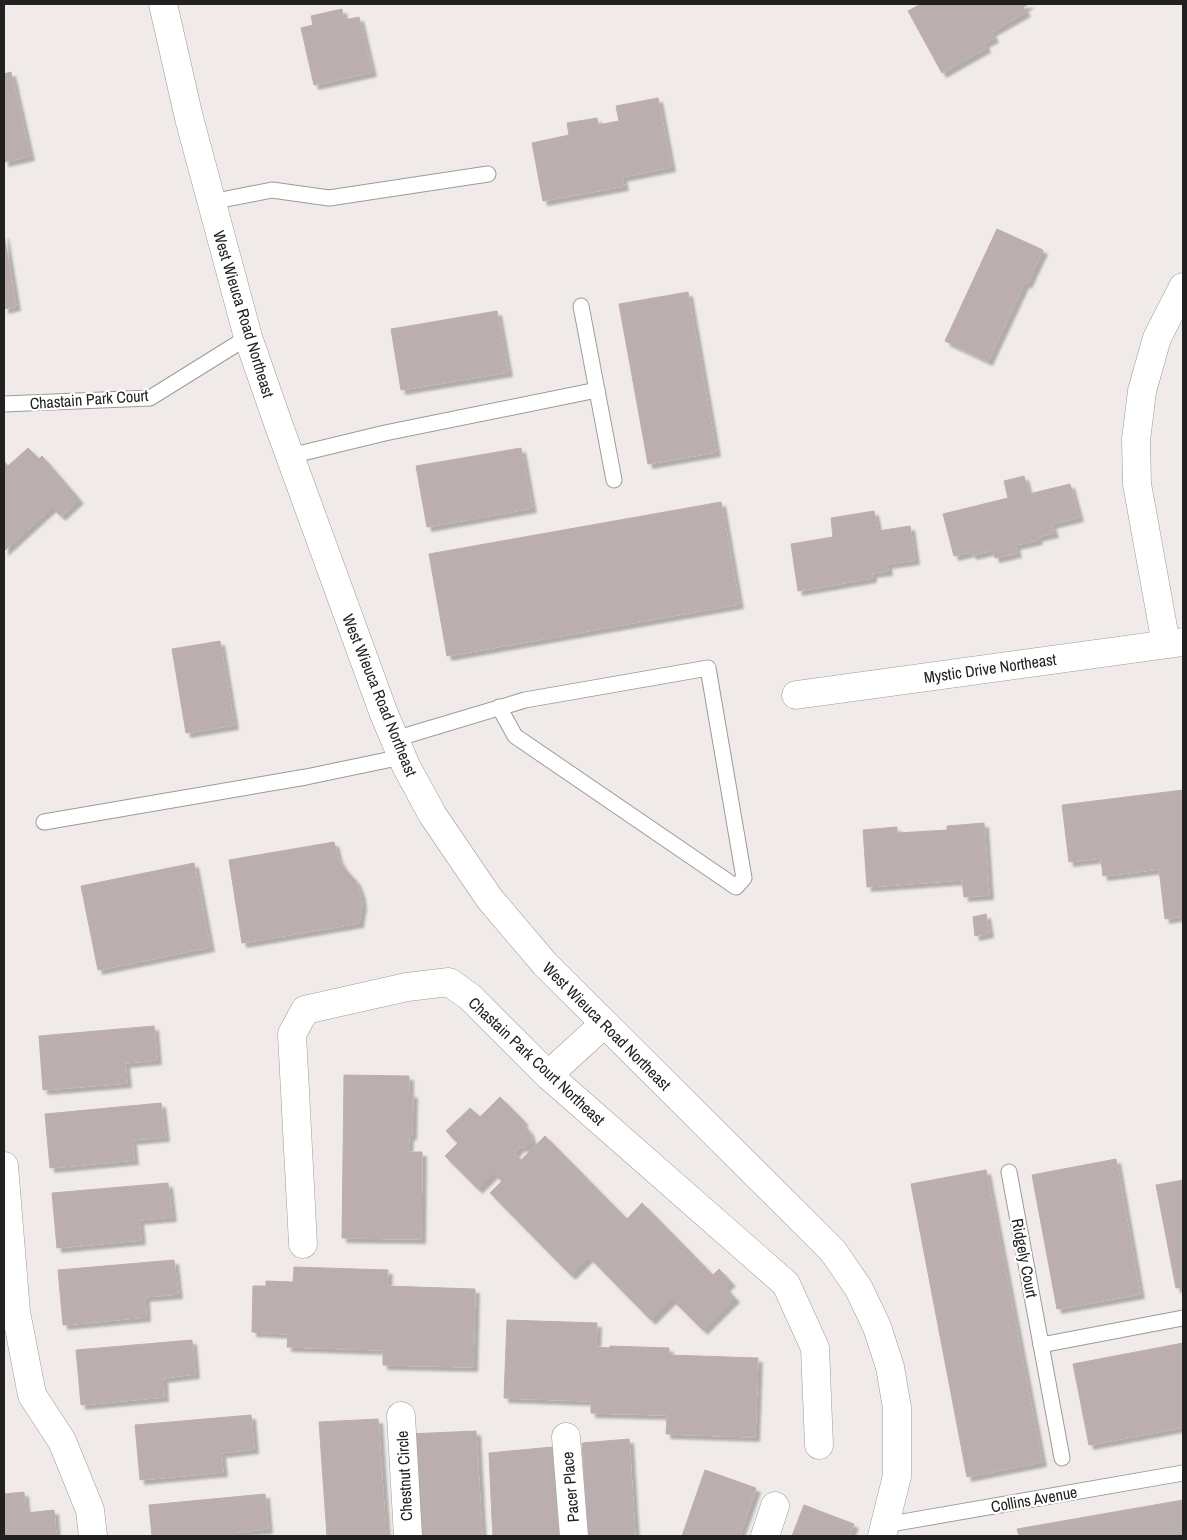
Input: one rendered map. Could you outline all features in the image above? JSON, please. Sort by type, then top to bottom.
[{"type":"street","name":"West Wieuca Road Northeast","points":[[163,4],[189,118],[248,338],[398,748],[432,814],[489,898],[545,964],[833,1251],[859,1289],[877,1327],[890,1367],[898,1408],[897,1476],[884,1531]]},
{"type":"street","points":[[1174,643],[1137,484],[1136,440],[1142,391],[1157,338],[1183,287]]},
{"type":"street","name":"Mystic Drive Northeast","points":[[796,695],[1174,643]]},
{"type":"street","name":"Chastain Park Court Northeast","points":[[303,1244],[292,1034],[305,1010],[407,987],[449,982],[470,997],[548,1075],[786,1284],[815,1348],[819,1446]]},
{"type":"street","points":[[548,1075],[604,1024]]},
{"type":"street","points":[[4,1166],[16,1312],[32,1395],[62,1441],[90,1510],[93,1536]]},
{"type":"street","name":"Chestnut Circle","points":[[401,1416],[408,1536]]},
{"type":"street","name":"Pacer Place","points":[[566,1437],[574,1536]]},
{"type":"street","points":[[765,1536],[775,1506]]},
{"type":"lane","points":[[211,202],[272,190],[329,198],[488,174]]},
{"type":"lane","points":[[581,306],[614,480]]},
{"type":"lane","name":"Chastain Park Court","points":[[4,404],[150,398],[248,338]]},
{"type":"lane","points":[[290,456],[385,433],[596,390]]},
{"type":"lane","points":[[44,822],[306,777],[398,748],[499,708],[525,700],[708,668],[744,878],[736,887],[515,736],[499,708]]},
{"type":"lane","name":"Ridgely Court","points":[[1008,1172],[1062,1458]]},
{"type":"lane","points":[[1041,1345],[1183,1318]]},
{"type":"lane","name":"Collins Avenue","points":[[884,1531],[1183,1473]]},
{"type":"building","points":[[921,4],[1029,4],[1023,7],[1026,12],[991,32],[994,38],[984,43],[986,48],[942,73],[908,11]]},
{"type":"building","points":[[342,9],[344,20],[359,17],[372,72],[314,85],[301,28],[313,25],[311,16]]},
{"type":"building","points":[[11,72],[30,156],[4,162],[4,74]]},
{"type":"building","points":[[658,98],[671,167],[622,177],[624,186],[543,201],[532,143],[569,135],[567,123],[597,118],[598,125],[619,121],[616,106]]},
{"type":"building","points":[[997,229],[1043,250],[1027,284],[1025,282],[988,361],[945,341]]},
{"type":"building","points":[[4,234],[16,306],[4,309]]},
{"type":"building","points":[[688,292],[716,452],[648,464],[619,304]]},
{"type":"building","points":[[497,311],[508,372],[401,390],[391,329]]},
{"type":"building","points":[[28,448],[39,459],[42,456],[79,499],[61,516],[52,507],[4,551],[4,461],[8,466]]},
{"type":"building","points":[[521,448],[532,508],[427,527],[416,466]]},
{"type":"building","points":[[1024,476],[1029,494],[1070,484],[1079,517],[1051,524],[1054,533],[1037,537],[1038,540],[1015,545],[1017,553],[995,558],[993,550],[972,555],[971,552],[954,556],[943,514],[1008,498],[1004,481]]},
{"type":"building","points":[[721,502],[739,604],[447,656],[429,554]]},
{"type":"building","points":[[874,511],[878,531],[910,526],[915,560],[887,564],[888,571],[872,573],[872,578],[798,591],[791,544],[833,537],[831,518]]},
{"type":"building","points":[[220,641],[234,725],[186,733],[172,649]]},
{"type":"building","points":[[1183,790],[1183,916],[1165,919],[1159,869],[1103,876],[1101,858],[1069,862],[1062,805]]},
{"type":"building","points":[[984,823],[989,895],[964,897],[962,880],[867,887],[863,830],[897,827],[897,833],[947,830],[947,826]]},
{"type":"building","points":[[334,842],[338,858],[343,867],[356,881],[361,895],[362,905],[359,923],[242,943],[229,860]]},
{"type":"building","points":[[194,863],[210,947],[98,970],[81,886]]},
{"type":"building","points":[[986,914],[989,933],[975,936],[973,917]]},
{"type":"building","points":[[154,1026],[157,1060],[125,1063],[127,1083],[43,1090],[39,1036]]},
{"type":"building","points":[[344,1075],[409,1076],[409,1093],[413,1094],[412,1135],[409,1136],[408,1152],[422,1152],[421,1239],[342,1238]]},
{"type":"building","points":[[500,1097],[524,1121],[522,1123],[529,1131],[532,1141],[526,1147],[519,1147],[514,1154],[521,1160],[545,1136],[627,1219],[642,1203],[713,1275],[719,1269],[731,1282],[725,1287],[735,1298],[703,1330],[672,1299],[651,1320],[589,1257],[571,1275],[490,1193],[502,1181],[494,1173],[478,1189],[445,1156],[458,1143],[446,1131],[470,1108],[480,1117]]},
{"type":"building","points":[[161,1103],[165,1137],[132,1140],[134,1160],[50,1168],[45,1114]]},
{"type":"building","points":[[1116,1159],[1140,1294],[1057,1309],[1032,1175]]},
{"type":"building","points":[[986,1170],[1042,1462],[967,1477],[911,1184]]},
{"type":"building","points":[[1183,1180],[1183,1287],[1176,1288],[1156,1185]]},
{"type":"building","points":[[168,1183],[172,1217],[139,1220],[141,1240],[57,1248],[52,1193]]},
{"type":"building","points":[[174,1260],[178,1294],[145,1297],[146,1317],[63,1325],[58,1270]]},
{"type":"building","points":[[294,1267],[388,1270],[387,1286],[475,1289],[473,1367],[383,1365],[383,1350],[287,1347],[288,1334],[252,1332],[253,1286],[266,1286],[266,1281],[293,1282]]},
{"type":"building","points":[[507,1320],[597,1323],[596,1347],[669,1348],[669,1355],[758,1358],[755,1437],[666,1434],[667,1415],[591,1413],[591,1401],[504,1398]]},
{"type":"building","points":[[192,1340],[195,1374],[163,1378],[164,1397],[81,1405],[76,1350]]},
{"type":"building","points":[[1183,1343],[1183,1427],[1089,1445],[1073,1364]]},
{"type":"building","points":[[251,1415],[254,1449],[221,1453],[223,1472],[140,1480],[135,1425]]},
{"type":"building","points":[[378,1419],[386,1536],[327,1536],[319,1422]]},
{"type":"building","points":[[476,1431],[482,1536],[414,1536],[408,1434]]},
{"type":"building","points":[[629,1439],[635,1536],[588,1536],[582,1443]]},
{"type":"building","points":[[553,1447],[554,1470],[490,1476],[489,1453]]},
{"type":"building","points":[[554,1470],[556,1492],[491,1498],[490,1476]]},
{"type":"building","points":[[705,1470],[756,1488],[739,1536],[682,1536]]},
{"type":"building","points":[[24,1492],[26,1513],[54,1510],[56,1536],[4,1536],[4,1494]]},
{"type":"building","points":[[556,1492],[557,1514],[492,1519],[491,1498]]},
{"type":"building","points":[[265,1494],[268,1529],[236,1532],[236,1536],[152,1536],[149,1505]]},
{"type":"building","points":[[1183,1500],[1183,1536],[1019,1536],[1017,1529]]},
{"type":"building","points":[[804,1505],[854,1524],[849,1536],[792,1536]]},
{"type":"building","points":[[557,1514],[559,1535],[493,1536],[492,1519]]}]
